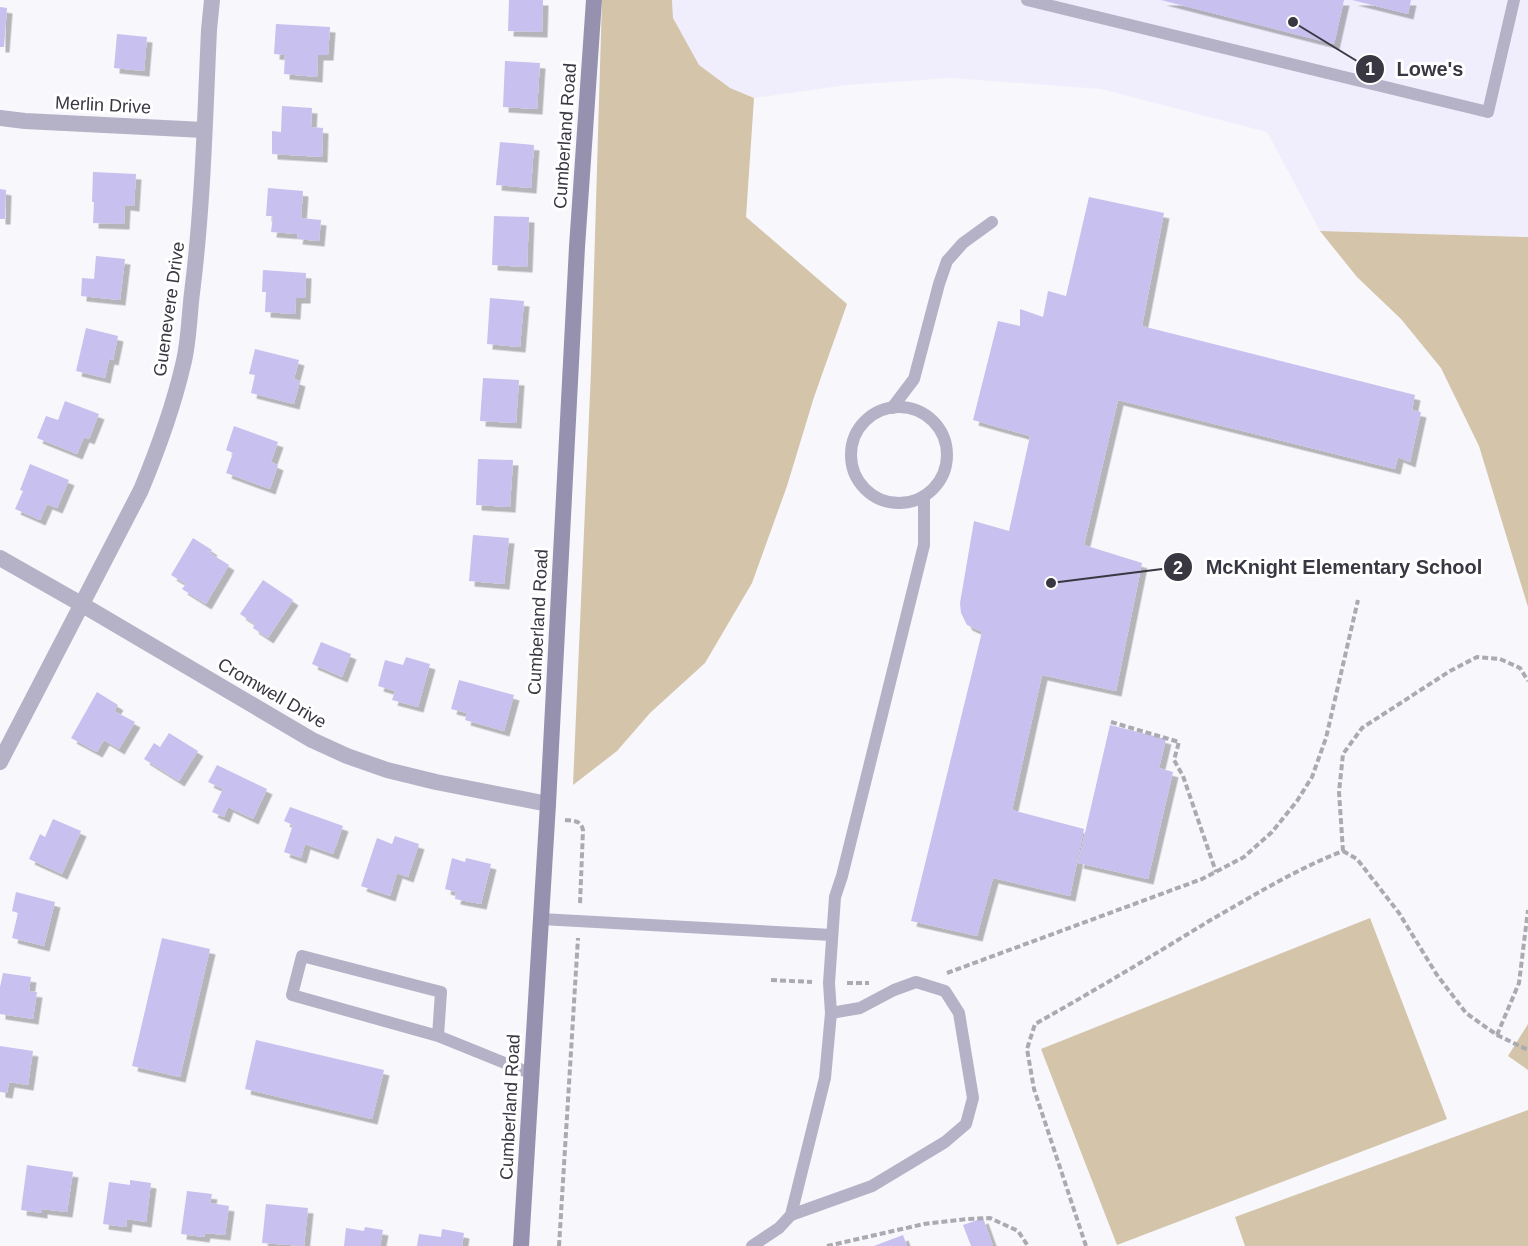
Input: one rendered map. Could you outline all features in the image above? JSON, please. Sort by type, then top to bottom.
[{"type":"main road","name":"Cumberland Road","points":[[521,1246],[548,812],[576,259],[594,0]]},
{"type":"street","name":"Guenevere Drive","points":[[0,762],[141,490],[174,403],[184,362],[200,220],[212,0]]},
{"type":"street","name":"Merlin Drive","points":[[0,118],[204,130]]},
{"type":"street","name":"Cromwell Drive","points":[[0,558],[312,740],[347,756],[387,770],[548,812]]},
{"type":"lane","points":[[1027,0],[1488,112],[1514,0]]},
{"type":"lane","points":[[892,408],[914,379],[947,261],[963,243],[992,222]]},
{"type":"lane","points":[[892,408],[910,409],[925,415],[937,425],[945,444],[946,462],[943,475],[936,486],[924,496],[905,503],[878,499],[854,476],[850,460],[852,444],[860,427],[873,415],[892,408]]},
{"type":"lane","points":[[791,1215],[825,1078],[831,1013],[829,983],[835,897],[924,545],[924,496]]},
{"type":"lane","points":[[541,919],[832,935]]},
{"type":"lane","points":[[438,1036],[441,992],[302,956],[292,995],[438,1036],[532,1074]]},
{"type":"lane","points":[[752,1246],[779,1228],[791,1215],[872,1186],[945,1142],[966,1124],[973,1098],[959,1013],[945,991],[916,982],[894,990],[860,1008],[831,1013]]},
{"type":"path","points":[[916,982],[923,982],[1168,892],[1202,879],[1244,857],[1272,832],[1297,801],[1312,777],[1326,738],[1358,600]]},
{"type":"path","points":[[1343,851],[1339,792],[1343,754],[1362,728],[1450,671],[1477,657],[1500,659],[1520,668],[1528,681]]},
{"type":"path","points":[[1111,722],[1179,742],[1174,760],[1183,776],[1216,872]]},
{"type":"path","points":[[548,812],[577,821],[584,830],[559,1246]]},
{"type":"path","points":[[1343,851],[1357,860],[1399,913],[1437,975],[1466,1012],[1497,1035],[1528,1050]]},
{"type":"path","points":[[1086,1246],[1034,1089],[1027,1049],[1035,1024],[1275,883],[1343,851]]},
{"type":"path","points":[[1497,1035],[1518,983],[1528,910]]},
{"type":"path","points":[[771,980],[873,983]]},
{"type":"path","points":[[827,1246],[924,1224],[990,1218],[1018,1231],[1028,1246]]},
{"type":"shaded area","points":[[602,0],[672,0],[673,18],[699,65],[730,88],[754,98],[746,217],[847,304],[814,397],[787,486],[752,583],[705,663],[650,713],[617,751],[573,785],[591,371]]},
{"type":"shaded area","points":[[672,0],[1528,0],[1528,237],[1320,231],[1267,132],[1101,89],[951,78],[847,85],[754,98],[730,88],[699,65],[673,18]]},
{"type":"shaded area","points":[[1320,231],[1528,237],[1528,607],[1479,446],[1441,368],[1401,319],[1357,277]]},
{"type":"shaded area","points":[[1370,918],[1447,1119],[1117,1245],[1041,1049]]},
{"type":"shaded area","points":[[1528,1024],[1528,1070],[1508,1056]]},
{"type":"shaded area","points":[[1528,1110],[1528,1246],[1245,1246],[1235,1217]]},
{"type":"building","points":[[509,0],[543,0],[542,32],[508,31]]},
{"type":"building","points":[[1161,0],[1344,0],[1334,44]]},
{"type":"building","points":[[1352,0],[1411,0],[1408,14]]},
{"type":"building","points":[[0,7],[7,8],[4,47],[0,47]]},
{"type":"building","points":[[276,24],[330,27],[328,55],[318,55],[317,77],[284,74],[285,55],[274,54]]},
{"type":"building","points":[[117,34],[147,37],[144,71],[114,68]]},
{"type":"building","points":[[505,61],[540,63],[537,109],[503,107]]},
{"type":"building","points":[[282,106],[312,108],[311,127],[323,128],[322,157],[272,154],[272,131],[281,132]]},
{"type":"building","points":[[500,142],[534,145],[531,188],[496,185]]},
{"type":"building","points":[[93,172],[136,174],[134,206],[125,205],[124,224],[93,223]]},
{"type":"building","points":[[268,188],[303,191],[301,218],[321,220],[319,241],[297,239],[298,234],[271,232],[273,216],[266,216]]},
{"type":"building","points":[[0,189],[6,190],[5,219],[0,219]]},
{"type":"building","points":[[1089,197],[1164,213],[1142,326],[1415,395],[1412,410],[1421,412],[1410,462],[1398,457],[1395,469],[1118,400],[1084,545],[1142,563],[1116,691],[1042,675],[1012,810],[1084,829],[1070,896],[993,878],[977,936],[911,921],[982,632],[967,625],[961,613],[960,603],[974,521],[1009,531],[1030,436],[973,420],[998,321],[1020,326],[1020,309],[1043,317],[1048,291],[1066,296]]},
{"type":"building","points":[[494,216],[529,217],[527,267],[492,265]]},
{"type":"building","points":[[96,256],[125,259],[120,300],[81,296],[82,278],[94,279]]},
{"type":"building","points":[[263,270],[306,273],[305,298],[296,298],[295,314],[265,312],[266,292],[262,292]]},
{"type":"building","points":[[490,298],[524,301],[520,347],[487,344]]},
{"type":"building","points":[[86,328],[118,336],[113,360],[109,359],[105,378],[76,371]]},
{"type":"building","points":[[255,349],[299,360],[294,379],[300,381],[294,404],[251,393],[255,375],[249,374]]},
{"type":"building","points":[[483,378],[519,380],[516,423],[480,421]]},
{"type":"building","points":[[65,401],[99,414],[89,439],[84,437],[77,454],[37,438],[46,416],[58,420]]},
{"type":"building","points":[[234,426],[278,442],[271,462],[278,465],[270,489],[226,473],[233,453],[226,450]]},
{"type":"building","points":[[478,459],[513,460],[510,507],[476,505]]},
{"type":"building","points":[[30,464],[69,480],[57,508],[47,504],[40,520],[15,509],[23,491],[20,490]]},
{"type":"building","points":[[473,535],[509,538],[504,584],[469,581]]},
{"type":"building","points":[[193,538],[212,550],[210,553],[229,565],[206,604],[182,589],[186,584],[171,575]]},
{"type":"building","points":[[263,580],[293,600],[268,638],[253,628],[255,624],[240,614]]},
{"type":"building","points":[[321,642],[351,654],[342,677],[312,664]]},
{"type":"building","points":[[406,657],[430,664],[418,707],[392,700],[395,691],[378,686],[385,660],[403,665]]},
{"type":"building","points":[[459,680],[514,695],[504,731],[465,720],[467,713],[451,709]]},
{"type":"building","points":[[97,692],[118,705],[114,711],[135,722],[119,749],[104,740],[97,752],[71,738]]},
{"type":"building","points":[[1110,725],[1166,739],[1159,768],[1173,772],[1148,879],[1078,863]]},
{"type":"building","points":[[169,733],[198,751],[179,781],[144,759],[154,743],[160,747]]},
{"type":"building","points":[[217,765],[267,789],[253,819],[228,807],[224,817],[212,812],[223,789],[208,782]]},
{"type":"building","points":[[290,807],[343,826],[333,854],[305,844],[301,858],[284,852],[293,825],[284,821]]},
{"type":"building","points":[[53,819],[81,831],[62,874],[29,859],[40,834],[45,837]]},
{"type":"building","points":[[395,836],[419,844],[408,877],[397,873],[390,896],[361,886],[377,838],[392,844]]},
{"type":"building","points":[[452,858],[465,862],[466,858],[491,864],[481,904],[455,899],[456,892],[445,889]]},
{"type":"building","points":[[16,892],[55,902],[44,946],[12,938],[18,913],[12,911]]},
{"type":"building","points":[[162,938],[210,949],[180,1077],[132,1066]]},
{"type":"building","points":[[3,973],[31,977],[29,991],[37,992],[33,1019],[0,1014],[0,987]]},
{"type":"building","points":[[256,1040],[384,1070],[372,1119],[245,1089]]},
{"type":"building","points":[[0,1046],[33,1051],[28,1085],[9,1082],[7,1093],[0,1092]]},
{"type":"building","points":[[27,1165],[73,1172],[67,1212],[42,1209],[42,1213],[21,1210]]},
{"type":"building","points":[[130,1180],[151,1183],[146,1222],[127,1219],[126,1227],[103,1224],[109,1182],[130,1185]]},
{"type":"building","points":[[187,1191],[212,1194],[210,1203],[229,1206],[225,1235],[205,1233],[204,1237],[181,1234]]},
{"type":"building","points":[[266,1204],[308,1208],[304,1246],[262,1243]]},
{"type":"building","points":[[983,1218],[993,1246],[971,1246],[963,1225]]},
{"type":"building","points":[[365,1227],[383,1230],[380,1246],[344,1246],[346,1228],[364,1231]]},
{"type":"building","points":[[442,1229],[464,1233],[462,1246],[417,1246],[419,1234],[441,1237]]},
{"type":"building","points":[[903,1235],[907,1246],[874,1246]]},
{"type":"place","name":"Lowe's","points":[[1293,22]]},
{"type":"place","name":"McKnight Elementary School","points":[[1051,583]]}]
